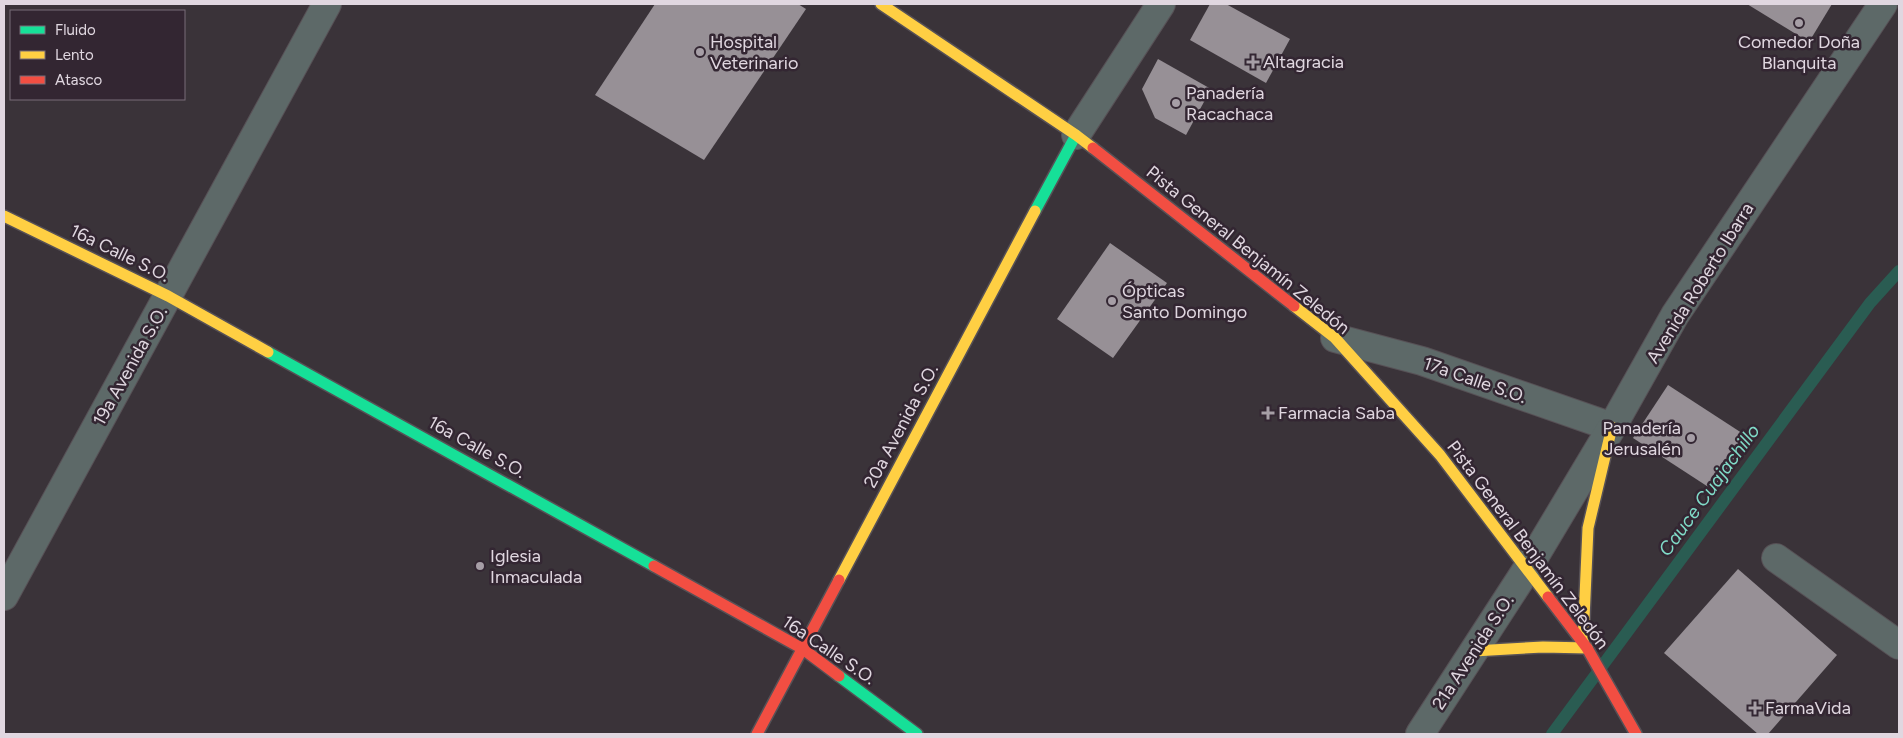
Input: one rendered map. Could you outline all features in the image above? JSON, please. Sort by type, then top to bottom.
[{"type":"street","name":"19a Avenida S.O.","points":[[4,596],[328,4]]},
{"type":"street","name":"Pista General Benjamín Zeledón","points":[[880,4],[1076,135],[1335,338],[1440,455],[1527,569],[1587,648],[1636,734]]},
{"type":"street","points":[[1076,135],[1161,4]]},
{"type":"street","name":"Avenida Roberto Ibarra","points":[[1527,569],[1676,315],[1883,4]]},
{"type":"street","name":"20a Avenida S.O.","points":[[757,734],[1076,135]]},
{"type":"street","name":"16a Calle S.O.","points":[[4,216],[168,296],[803,649],[917,734]]},
{"type":"street","name":"17a Calle S.O.","points":[[1335,338],[1422,361],[1612,427]]},
{"type":"street","points":[[1474,651],[1543,647],[1587,648],[1588,528],[1612,427]]},
{"type":"street","points":[[1776,558],[1899,645]]},
{"type":"street","name":"21a Avenida S.O.","points":[[1420,734],[1527,569]]},
{"type":"building","name":"Hospital Veterinario","points":[[655,4],[798,4],[806,9],[704,160],[595,95]]},
{"type":"building","name":"Altagracia","points":[[1210,4],[1226,4],[1290,39],[1266,83],[1190,40]]},
{"type":"building","name":"Comedor Doña Blanquita","points":[[1747,4],[1832,4],[1809,42]]},
{"type":"building","name":"Panadería Racachaca","points":[[1158,59],[1211,89],[1186,135],[1155,118],[1142,89]]},
{"type":"building","name":"Ópticas Santo Domingo","points":[[1110,243],[1167,283],[1113,358],[1057,319]]},
{"type":"building","name":"Panadería Jerusalén","points":[[1668,385],[1748,437],[1713,490],[1633,438]]},
{"type":"building","points":[[1738,569],[1837,655],[1768,734],[1758,734],[1664,653]]},
{"type":"waterway","name":"Cauce Cuajachillo","points":[[1552,734],[1870,303],[1899,271]]},
{"type":"traffic: fast","points":[[1035,211],[1076,135]]},
{"type":"traffic: fast","points":[[268,352],[654,566]]},
{"type":"traffic: fast","points":[[839,676],[917,734]]},
{"type":"traffic: slow","points":[[881,4],[1093,148]]},
{"type":"traffic: slow","points":[[839,580],[1035,211]]},
{"type":"traffic: slow","points":[[4,216],[168,296],[268,352]]},
{"type":"traffic: slow","points":[[1294,306],[1335,338],[1440,455],[1548,597]]},
{"type":"traffic: slow","points":[[1583,642],[1588,528],[1612,427]]},
{"type":"traffic: slow","points":[[1474,651],[1543,647],[1587,648]]},
{"type":"traffic: jam","points":[[1093,148],[1294,306]]},
{"type":"traffic: jam","points":[[654,566],[803,649],[839,676]]},
{"type":"traffic: jam","points":[[757,734],[839,580]]},
{"type":"traffic: jam","points":[[1548,597],[1587,648],[1636,734]]},
{"type":"place","name":"Comedor Doña Blanquita","points":[[1799,23]]},
{"type":"place","name":"Hospital Veterinario","points":[[700,52]]},
{"type":"place","name":"Altagracia","points":[[1253,62]]},
{"type":"place","name":"Panadería Racachaca","points":[[1176,103]]},
{"type":"place","name":"Ópticas Santo Domingo","points":[[1112,301]]},
{"type":"place","name":"Farmacia Saba","points":[[1268,413]]},
{"type":"place","name":"Panadería Jerusalén","points":[[1691,438]]},
{"type":"place","name":"Iglesia Inmaculada","points":[[480,566]]},
{"type":"place","name":"FarmaVida","points":[[1755,708]]}]
